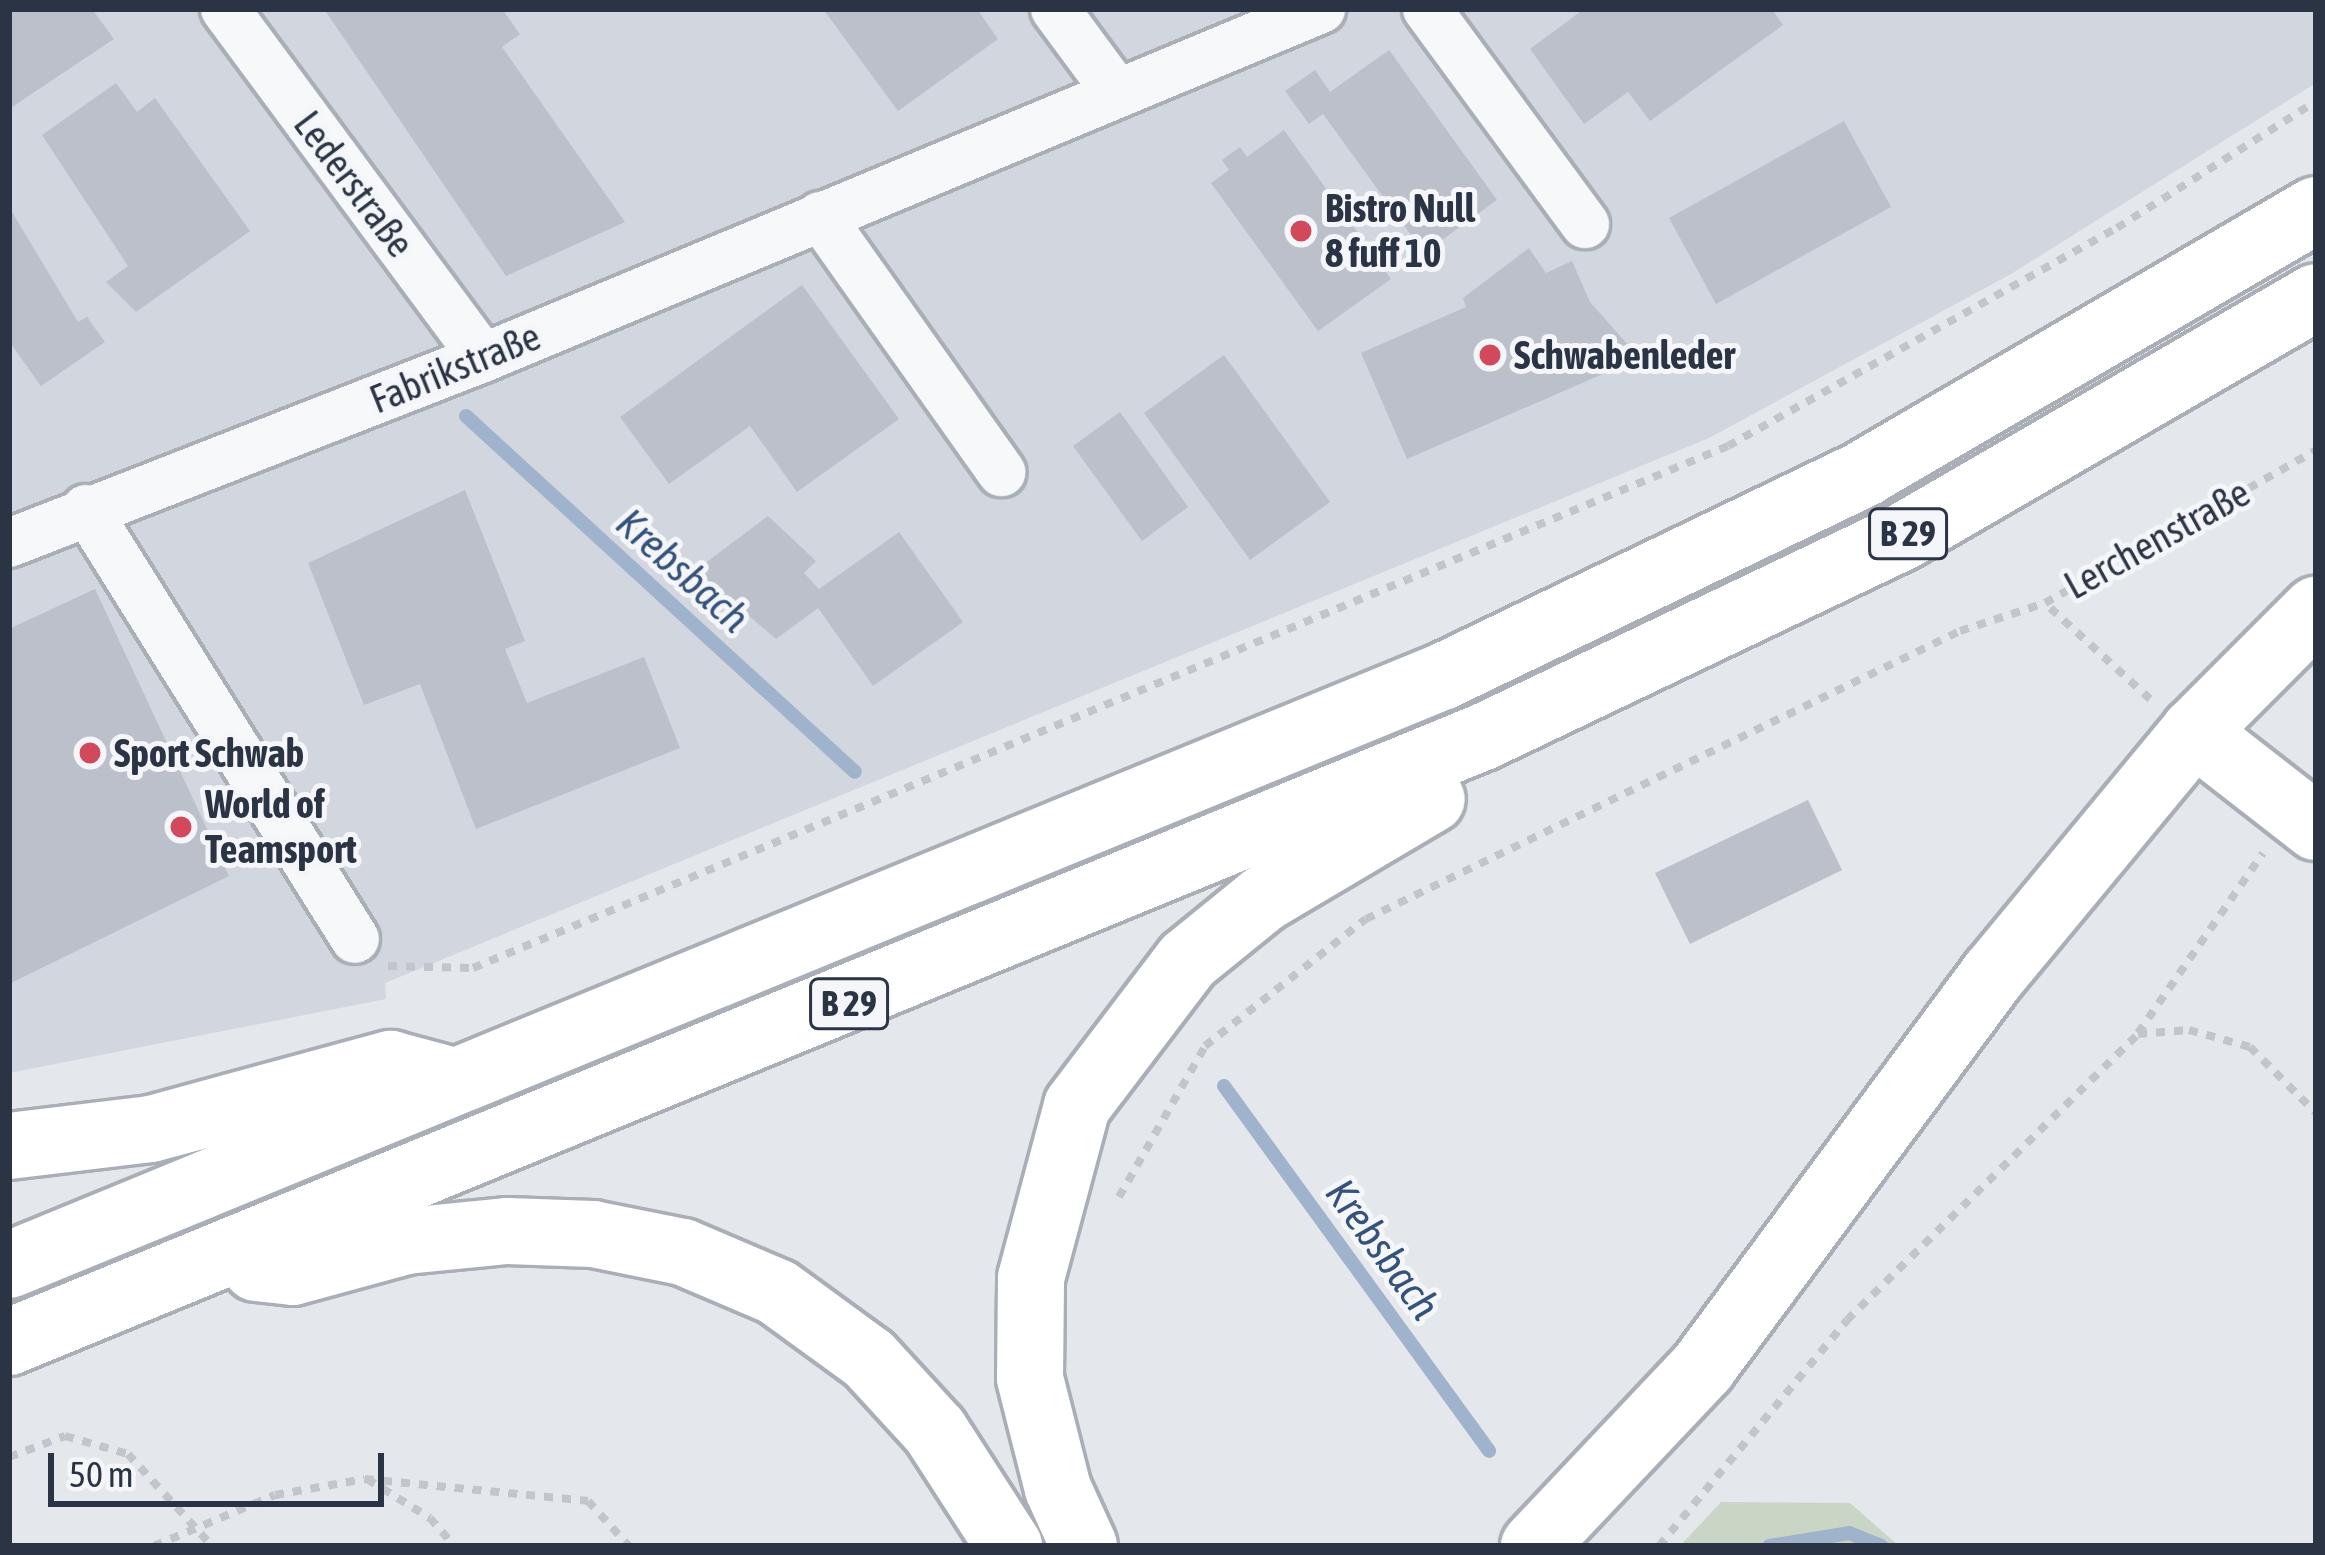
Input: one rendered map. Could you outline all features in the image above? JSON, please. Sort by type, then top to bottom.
[{"type":"main road","name":"B 29","points":[[9,1265],[1227,770],[1705,555],[2024,387],[2316,209]]},
{"type":"main road","name":"B 29","points":[[9,1342],[1483,736],[1904,536],[2316,298]]},
{"type":"main road","points":[[1534,1546],[1703,1367],[1994,974],[2194,732],[2316,610]]},
{"type":"main road","points":[[2194,732],[2306,820]]},
{"type":"main road","points":[[1084,1546],[1058,1489],[1030,1378],[1031,1278],[1077,1106],[1188,961],[1263,899],[1427,806],[1483,736]]},
{"type":"main road","points":[[9,1146],[151,1130],[391,1064],[461,1082]]},
{"type":"main road","points":[[212,1262],[293,1272],[406,1241],[508,1231],[593,1234],[683,1252],[777,1292],[869,1358],[935,1431],[1009,1546]]},
{"type":"street","name":"Lederstraße","points":[[225,9],[483,358]]},
{"type":"street","points":[[1055,9],[1114,89]]},
{"type":"street","name":"Fabrikstraße","points":[[9,543],[86,509],[483,358],[1114,89],[1321,9]]},
{"type":"street","points":[[1427,9],[1585,224]]},
{"type":"street","points":[[820,216],[1001,472]]},
{"type":"street","points":[[86,509],[355,939]]},
{"type":"path","points":[[355,939],[395,971],[472,968],[1728,446],[2117,227],[2316,101]]},
{"type":"path","name":"Lerchenstraße","points":[[2194,732],[2044,603],[2316,450]]},
{"type":"path","points":[[1119,1197],[1204,1046],[1366,919],[1960,631],[2044,603]]},
{"type":"path","points":[[1660,1546],[1847,1320],[2138,1034],[2306,820]]},
{"type":"path","points":[[2138,1034],[2189,1030],[2250,1047],[2316,1113]]},
{"type":"path","points":[[9,1457],[65,1436],[128,1454],[212,1546]]},
{"type":"path","points":[[365,1479],[430,1518],[454,1546]]},
{"type":"path","points":[[154,1546],[275,1495],[365,1479],[588,1501],[629,1546]]},
{"type":"shaded area","points":[[9,9],[2316,9],[2316,83],[2011,274],[1709,438],[385,983],[386,999],[9,1073]]},
{"type":"green space","points":[[1721,1502],[1850,1503],[1899,1546],[1680,1546]]},
{"type":"building","points":[[9,9],[92,9],[114,39],[9,109]]},
{"type":"building","points":[[324,9],[502,9],[520,34],[502,47],[625,222],[506,276]]},
{"type":"building","points":[[823,9],[977,9],[998,39],[898,111]]},
{"type":"building","points":[[1584,9],[1772,9],[1783,25],[1650,121],[1628,92],[1584,124],[1530,49]]},
{"type":"building","points":[[1389,50],[1497,200],[1424,253],[1323,114],[1309,124],[1285,91],[1315,70],[1330,92]]},
{"type":"building","points":[[116,83],[137,112],[155,98],[250,231],[136,312],[106,282],[128,266],[42,135]]},
{"type":"building","points":[[1844,121],[1891,207],[1716,304],[1669,218]]},
{"type":"building","name":"Bistro Null 8 fuff 10","points":[[1284,130],[1391,279],[1318,331],[1211,183],[1229,170],[1222,160],[1240,147],[1247,157]]},
{"type":"building","points":[[9,207],[78,322],[87,317],[105,342],[41,386],[9,341]]},
{"type":"building","name":"Schwabenleder","points":[[1529,248],[1546,273],[1572,261],[1590,302],[1629,346],[1615,358],[1619,367],[1407,459],[1361,353],[1466,307],[1463,298]]},
{"type":"building","points":[[802,285],[899,419],[797,492],[750,426],[669,484],[620,417]]},
{"type":"building","points":[[1224,355],[1330,502],[1250,560],[1144,413]]},
{"type":"building","points":[[1120,412],[1188,507],[1142,541],[1073,446]]},
{"type":"building","points":[[465,490],[525,641],[505,649],[527,703],[644,657],[680,748],[476,829],[420,684],[364,705],[308,563]]},
{"type":"building","points":[[768,516],[816,561],[804,573],[819,589],[899,532],[963,622],[873,686],[818,608],[776,639],[696,570]]},
{"type":"building","name":"Sport Schwab","points":[[95,589],[229,876],[9,984],[9,629]]},
{"type":"building","points":[[1808,800],[1842,870],[1690,944],[1655,873]]},
{"type":"waterway","name":"Krebsbach","points":[[466,416],[855,772]]},
{"type":"waterway","name":"Krebsbach","points":[[1224,1086],[1489,1451]]},
{"type":"waterway","name":"Krebsbach","points":[[1769,1546],[1849,1533],[1882,1546]]},
{"type":"place","name":"Bistro Null 8 fuff 10","points":[[1301,231]]},
{"type":"place","name":"Schwabenleder","points":[[1490,355]]},
{"type":"place","name":"Sport Schwab","points":[[90,753]]},
{"type":"place","name":"World of Teamsport","points":[[181,827]]}]
